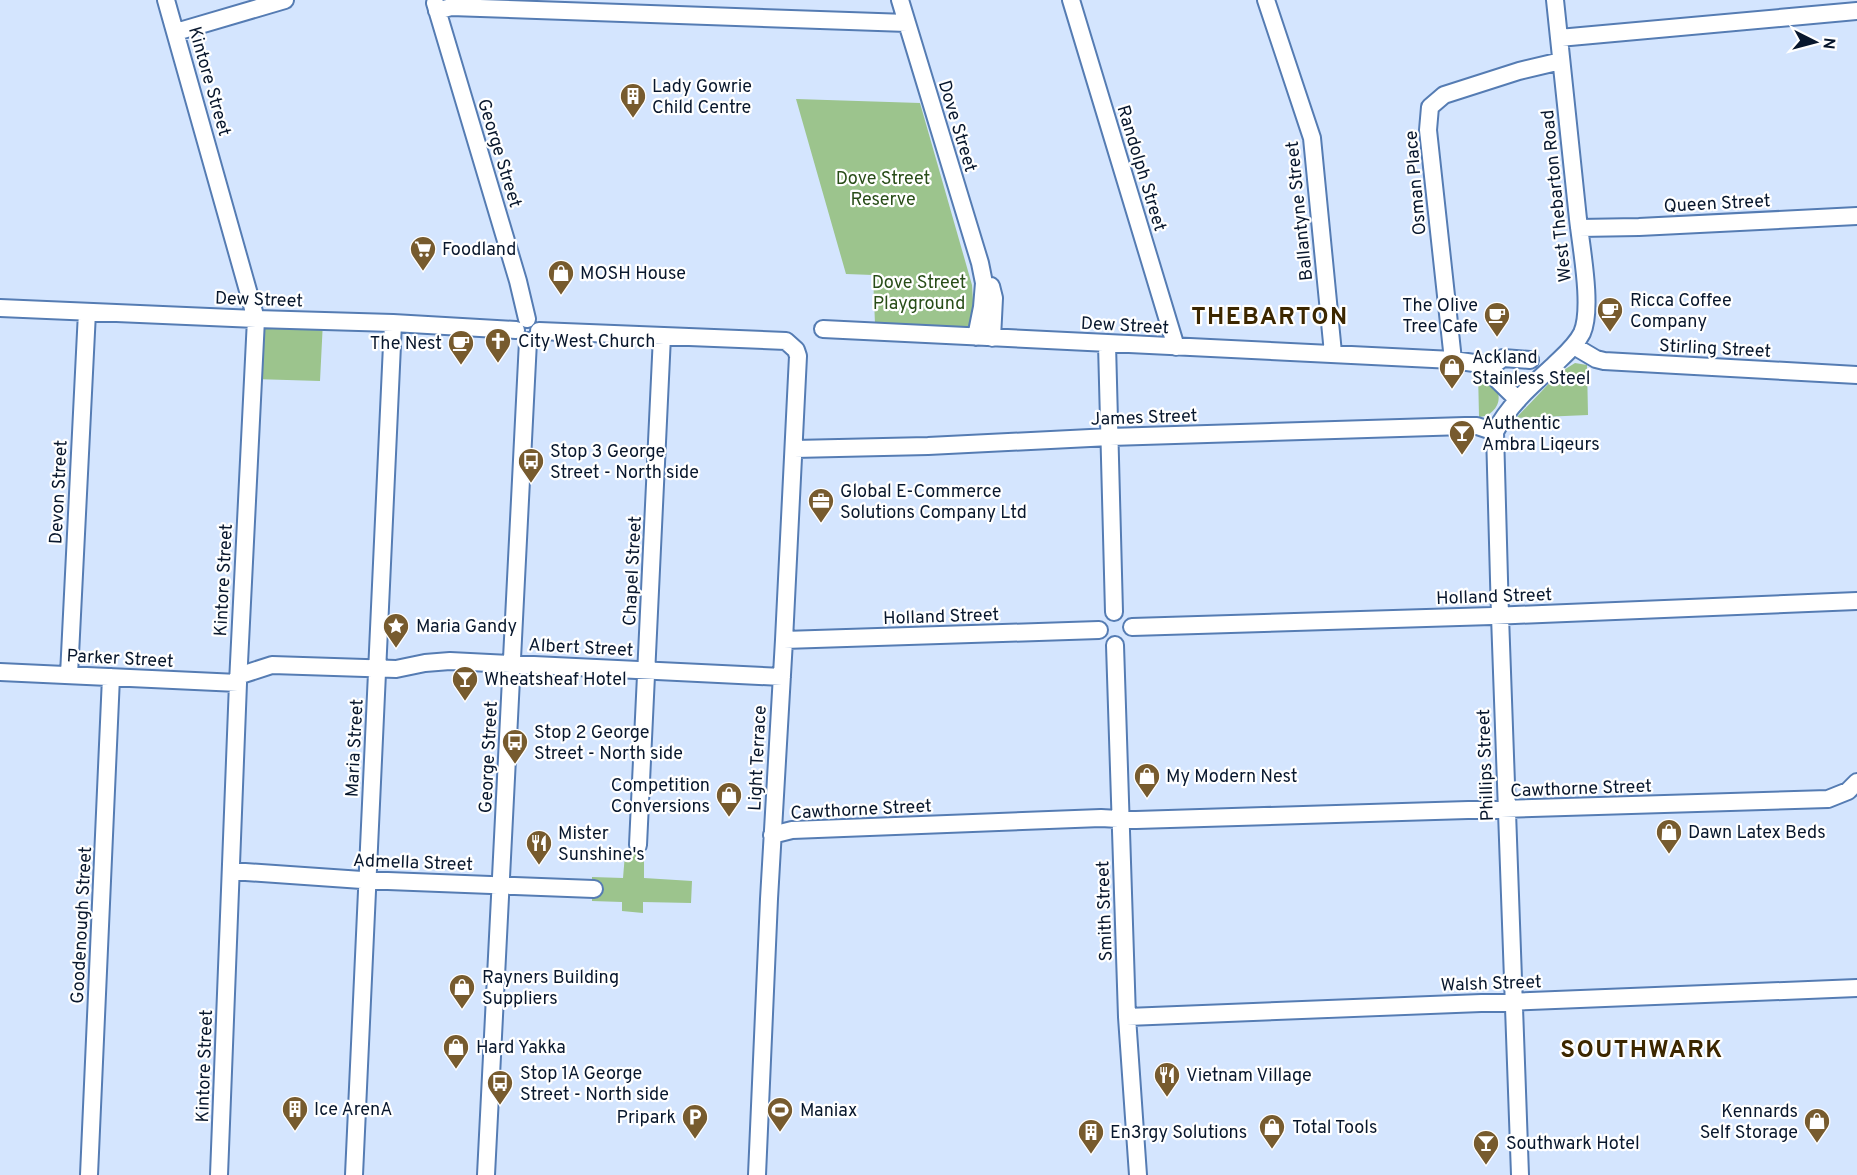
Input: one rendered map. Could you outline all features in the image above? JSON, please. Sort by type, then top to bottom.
[{"type":"street","name":"Kintore Street","points":[[166,0],[256,319],[238,680],[219,1175]]},
{"type":"street","points":[[176,33],[285,0]]},
{"type":"street","name":"Dove Street","points":[[900,0],[980,263],[989,280],[994,298],[984,337]]},
{"type":"street","name":"Randolph Street","points":[[1071,0],[1176,347]]},
{"type":"street","name":"Ballantyne Street","points":[[1266,0],[1312,138],[1333,353]]},
{"type":"street","name":"West Thebarton Road","points":[[1518,400],[1574,346],[1586,321],[1587,308],[1555,0]]},
{"type":"street","points":[[436,5],[907,23]]},
{"type":"street","name":"George Street","points":[[436,5],[518,281],[528,330],[486,1175]]},
{"type":"street","points":[[1559,38],[1857,11]]},
{"type":"street","name":"Osman Place","points":[[1454,360],[1428,130],[1430,107],[1444,95],[1520,71],[1562,61]]},
{"type":"street","name":"Queen Street","points":[[1579,228],[1857,216]]},
{"type":"street","name":"Dew Street","points":[[0,308],[786,341],[792,345]]},
{"type":"street","name":"Devon Street","points":[[69,675],[87,312]]},
{"type":"street","name":"Maria Street","points":[[354,1175],[393,323]]},
{"type":"street","name":"Dew Street","points":[[823,330],[1454,360],[1482,364],[1518,400]]},
{"type":"street","name":"Chapel Street","points":[[638,845],[662,336]]},
{"type":"street","points":[[1107,344],[1114,612]]},
{"type":"street","name":"Light Terrace","points":[[757,1175],[772,835],[798,356],[792,345]]},
{"type":"street","name":"Stirling Street","points":[[1574,346],[1604,361],[1857,375]]},
{"type":"street","points":[[1488,369],[1503,358],[1530,360]]},
{"type":"street","points":[[1495,432],[1501,419],[1518,400]]},
{"type":"street","name":"James Street","points":[[794,449],[1477,426],[1495,432]]},
{"type":"street","name":"Phillips Street","points":[[1495,432],[1520,1175]]},
{"type":"street","name":"Holland Street","points":[[1132,627],[1500,616],[1857,601]]},
{"type":"street","points":[[1114,612],[1123,614],[1132,627],[1130,636],[1124,643],[1115,645],[1107,644],[1099,630],[1100,622],[1106,615],[1114,612]]},
{"type":"street","name":"Holland Street","points":[[784,640],[1099,630]]},
{"type":"street","name":"Smith Street","points":[[1115,645],[1127,1017],[1138,1175]]},
{"type":"street","name":"Albert Street","points":[[238,680],[272,665],[396,669],[424,663],[450,661],[782,677]]},
{"type":"street","name":"Parker Street","points":[[0,672],[238,680]]},
{"type":"street","name":"Goodenough Street","points":[[89,1175],[111,677]]},
{"type":"street","name":"Cawthorne Street","points":[[772,835],[792,830],[1101,818],[1121,820],[1506,810],[1828,799],[1848,791],[1857,782]]},
{"type":"street","name":"Admella Street","points":[[231,871],[367,880],[594,889]]},
{"type":"street","name":"Walsh Street","points":[[1127,1017],[1857,988]]},
{"type":"green space","name":"Dove Street Reserve","points":[[796,99],[920,103],[972,285],[975,332],[875,324],[873,275],[846,274]]},
{"type":"green space","points":[[256,319],[323,321],[320,381],[253,379]]},
{"type":"green space","points":[[1575,363],[1587,365],[1588,415],[1516,418],[1559,373]]},
{"type":"green space","points":[[1478,371],[1494,386],[1499,398],[1493,411],[1479,417]]},
{"type":"green space","points":[[625,854],[644,854],[644,878],[692,881],[691,903],[643,902],[643,913],[622,911],[622,902],[592,901],[592,877],[623,878]]},
{"type":"place","name":"Lady Gowrie Child Centre","points":[[633,119]]},
{"type":"place","name":"Foodland","points":[[423,272]]},
{"type":"place","name":"MOSH House","points":[[561,296]]},
{"type":"place","name":"Ricca Coffee Company","points":[[1610,333]]},
{"type":"place","name":"The Olive Tree Cafe","points":[[1497,338]]},
{"type":"place","name":"City West Church","points":[[498,364]]},
{"type":"place","name":"The Nest","points":[[461,366]]},
{"type":"place","name":"Ackland Stainless Steel","points":[[1452,390]]},
{"type":"place","name":"Authentic Ambra Liqeurs","points":[[1462,456]]},
{"type":"place","name":"Stop 3 George Street - North side","points":[[531,484]]},
{"type":"place","name":"Global E-Commerce Solutions Company Ltd","points":[[821,524]]},
{"type":"place","name":"Maria Gandy","points":[[396,649]]},
{"type":"place","name":"Wheatsheaf Hotel","points":[[465,702]]},
{"type":"place","name":"Stop 2 George Street - North side","points":[[515,765]]},
{"type":"place","name":"My Modern Nest","points":[[1147,799]]},
{"type":"place","name":"Competition Conversions","points":[[729,818]]},
{"type":"place","name":"Dawn Latex Beds","points":[[1669,855]]},
{"type":"place","name":"Mister Sunshine's","points":[[539,866]]},
{"type":"place","name":"Rayners Building Suppliers","points":[[462,1010]]},
{"type":"place","name":"Hard Yakka","points":[[456,1070]]},
{"type":"place","name":"Vietnam Village","points":[[1167,1098]]},
{"type":"place","name":"Stop 1A George Street - North side","points":[[500,1106]]},
{"type":"place","name":"Ice ArenA","points":[[295,1132]]},
{"type":"place","name":"Maniax","points":[[780,1133]]},
{"type":"place","name":"Pripark","points":[[695,1140]]},
{"type":"place","name":"Kennards Self Storage","points":[[1817,1144]]},
{"type":"place","name":"Total Tools","points":[[1272,1150]]},
{"type":"place","name":"En3rgy Solutions","points":[[1091,1155]]},
{"type":"place","name":"Southwark Hotel","points":[[1486,1166]]},
{"type":"district","name":"THEBARTON","points":[[1270,316]]},
{"type":"district","name":"SOUTHWARK","points":[[1642,1049]]},
{"type":"park label","name":"Dove Street Playground","points":[[919,292]]}]
